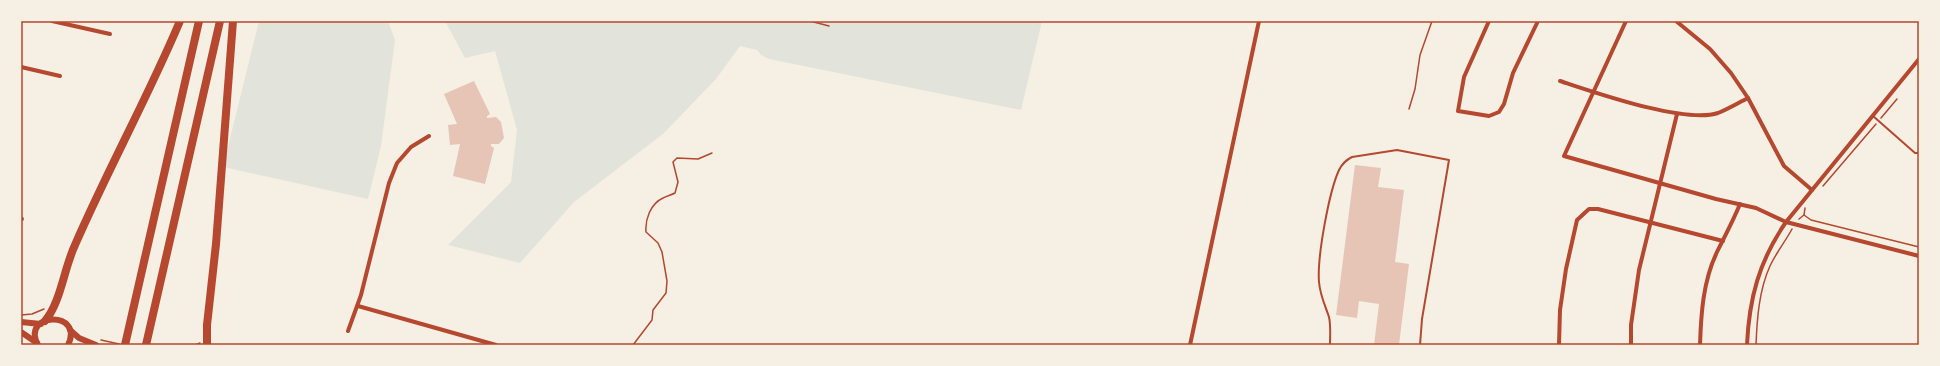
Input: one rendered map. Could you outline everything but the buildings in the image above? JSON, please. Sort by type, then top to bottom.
[{"type":"highway","points":[[43,322],[51,313],[56,303],[66,266],[82,228],[180,21]]},
{"type":"highway","points":[[125,345],[199,21]]},
{"type":"highway","points":[[146,345],[220,21]]},
{"type":"highway","points":[[204,344],[216,244],[233,21]]},
{"type":"main road","points":[[21,322],[43,322],[56,319],[62,321],[79,338],[96,345]]},
{"type":"main road","points":[[37,344],[36,332],[43,322]]},
{"type":"main road","points":[[68,345],[70,339],[70,329]]},
{"type":"main road","points":[[21,332],[37,344]]},
{"type":"street","points":[[52,21],[110,34]]},
{"type":"street","points":[[1190,345],[1259,21]]},
{"type":"street","points":[[1489,21],[1464,77],[1458,111],[1489,116],[1499,112],[1504,104],[1514,73],[1538,21]]},
{"type":"street","points":[[1626,21],[1564,156],[1662,184],[1756,208],[1786,222],[1919,256]]},
{"type":"street","points":[[1676,21],[1710,49],[1731,73],[1748,98],[1784,166],[1812,190]]},
{"type":"street","points":[[1746,345],[1748,316],[1762,265],[1771,243],[1786,222],[1919,59]]},
{"type":"street","points":[[21,67],[60,76]]},
{"type":"street","points":[[1560,81],[1593,92],[1677,114],[1702,115],[1717,113],[1748,98]]},
{"type":"street","points":[[1631,345],[1639,270],[1662,184],[1677,114]]},
{"type":"street","points":[[348,331],[358,306],[389,183],[397,163],[411,147],[429,136]]},
{"type":"street","points":[[1700,345],[1703,298],[1717,252],[1740,204]]},
{"type":"street","points":[[1559,345],[1560,310],[1571,244],[1577,220],[1589,209],[1598,209],[1723,241]]},
{"type":"street","points":[[358,306],[496,345]]},
{"type":"lane","points":[[1873,116],[1915,153],[1919,153]]},
{"type":"lane","points":[[1330,345],[1329,318],[1323,304],[1319,280],[1328,209],[1339,169],[1346,160],[1352,157],[1397,150],[1449,160],[1422,319],[1420,345]]},
{"type":"path","points":[[810,21],[830,26]]},
{"type":"path","points":[[1409,109],[1415,89],[1420,55],[1432,21]]},
{"type":"path","points":[[1820,190],[1897,99]]},
{"type":"path","points":[[633,345],[652,320],[653,310],[666,293],[667,281],[662,252],[658,243],[646,232],[645,220],[655,205],[663,198],[675,193],[678,182],[673,162],[677,158],[698,159],[712,153]]},
{"type":"path","points":[[1801,218],[1804,215],[1808,205]]},
{"type":"path","points":[[1804,215],[1811,220],[1919,247]]},
{"type":"path","points":[[1756,345],[1758,310],[1765,281],[1776,254],[1793,228]]},
{"type":"path","points":[[21,315],[32,314],[45,308]]},
{"type":"path","points":[[101,340],[125,345]]},
{"type":"path","points":[[195,345],[204,344]]},
{"type":"shaded area","points":[[259,21],[388,21],[395,40],[381,146],[368,199],[223,167]]},
{"type":"shaded area","points":[[445,21],[1042,21],[1021,110],[769,59],[761,55],[757,50],[740,46],[716,79],[663,134],[574,202],[520,263],[448,245],[511,182],[517,130],[495,51],[465,58]]}]
